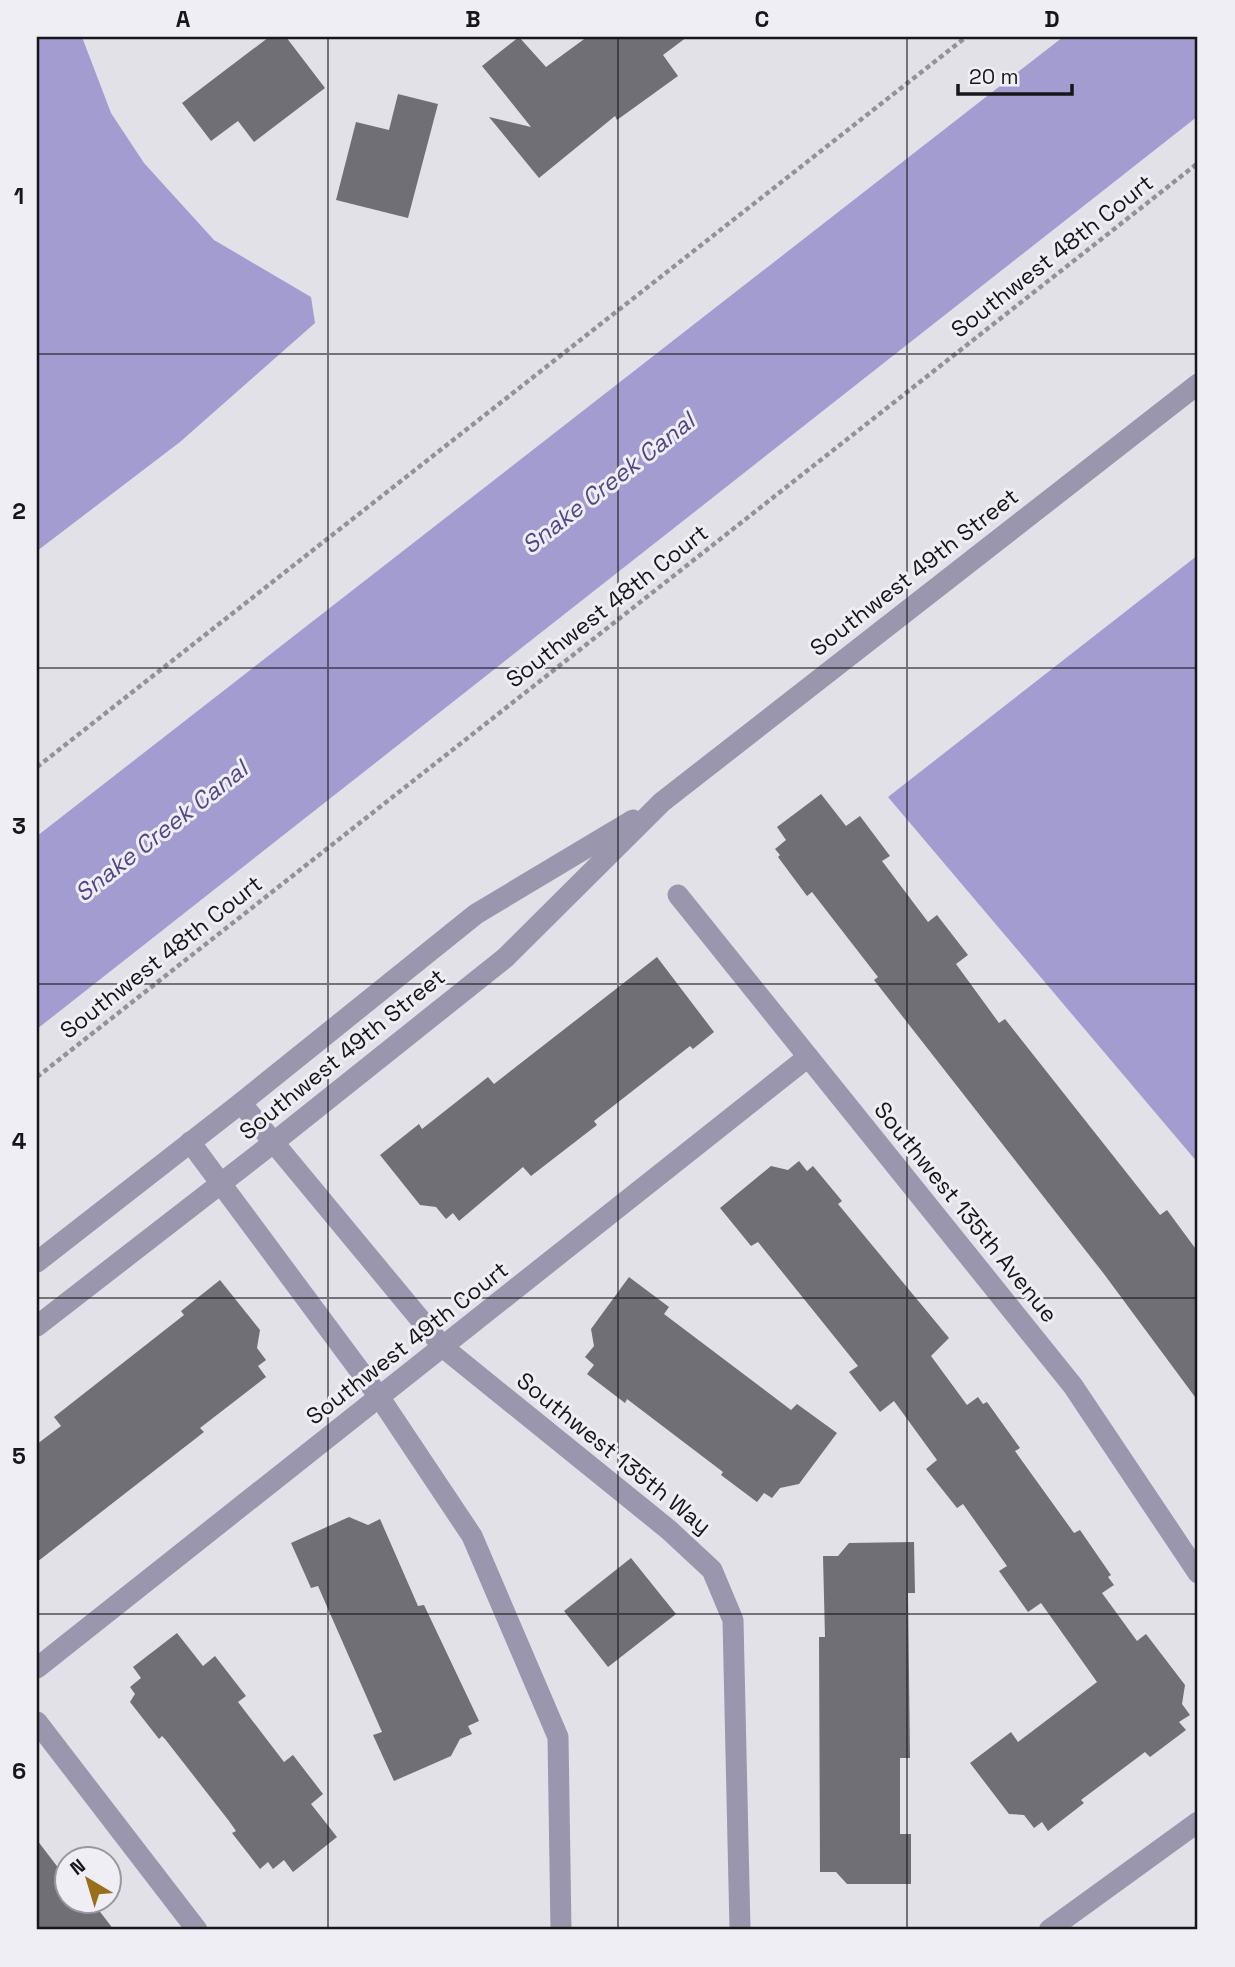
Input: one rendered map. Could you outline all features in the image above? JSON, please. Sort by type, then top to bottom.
[{"type":"street","name":"Southwest 49th Street","points":[[37,1326],[505,958],[662,802],[1198,384]]},
{"type":"street","name":"Southwest 49th Street","points":[[37,1262],[241,1103],[476,914],[662,802]]},
{"type":"street","name":"Southwest 135th Avenue","points":[[678,895],[1073,1386],[1198,1573]]},
{"type":"street","name":"Southwest 49th Court","points":[[37,1668],[808,1057]]},
{"type":"street","name":"Southwest 135th Way","points":[[241,1103],[444,1348],[669,1530],[712,1570],[733,1620],[740,1930]]},
{"type":"street","points":[[190,1142],[380,1398],[471,1536],[558,1737],[561,1930]]},
{"type":"street","points":[[37,1722],[197,1930]]},
{"type":"street","points":[[1049,1930],[1198,1822]]},
{"type":"path","points":[[37,767],[966,37]]},
{"type":"path","name":"Southwest 48th Court","points":[[37,1077],[1198,163]]},
{"type":"water","points":[[37,37],[82,37],[111,113],[144,163],[214,240],[311,297],[315,323],[180,442],[37,551]]},
{"type":"water","name":"Snake Creek Canal","points":[[1063,37],[1198,37],[1198,116],[37,1029],[37,836]]},
{"type":"water","points":[[1198,555],[1198,1163],[888,797]]},
{"type":"building","points":[[269,37],[286,37],[325,88],[254,142],[238,121],[211,141],[182,103]]},
{"type":"building","points":[[519,37],[546,67],[587,37],[687,37],[663,55],[678,76],[617,120],[615,116],[539,178],[489,117],[531,127],[482,66]]},
{"type":"building","points":[[398,94],[438,104],[408,218],[336,200],[356,122],[389,130]]},
{"type":"building","points":[[821,794],[846,826],[860,816],[890,856],[882,861],[928,922],[937,915],[968,955],[956,964],[999,1023],[1005,1019],[1160,1215],[1167,1210],[1198,1252],[1198,1401],[1104,1274],[874,980],[878,977],[812,892],[807,896],[778,857],[780,855],[775,849],[786,840],[777,827]]},
{"type":"building","points":[[657,957],[714,1032],[693,1049],[690,1046],[594,1121],[597,1125],[531,1176],[523,1167],[459,1221],[453,1213],[446,1219],[436,1207],[420,1205],[380,1155],[419,1124],[422,1129],[488,1077],[494,1084]]},
{"type":"building","points":[[799,1161],[807,1171],[813,1166],[842,1201],[838,1204],[949,1338],[931,1356],[967,1405],[978,1397],[983,1404],[987,1402],[1020,1448],[1015,1451],[1074,1533],[1080,1530],[1111,1575],[1108,1577],[1114,1585],[1102,1593],[1137,1641],[1146,1634],[1185,1685],[1182,1704],[1190,1715],[1179,1722],[1186,1730],[1150,1757],[1145,1752],[1081,1800],[1084,1803],[1048,1831],[1042,1822],[1034,1828],[1024,1815],[1009,1814],[970,1763],[1011,1732],[1018,1742],[1097,1682],[1041,1603],[1028,1612],[999,1571],[1007,1566],[963,1504],[957,1508],[926,1469],[937,1460],[894,1401],[880,1412],[849,1372],[858,1366],[758,1242],[751,1246],[720,1208],[771,1166],[788,1170]]},
{"type":"building","points":[[629,1277],[669,1307],[664,1314],[791,1410],[797,1404],[837,1433],[799,1484],[780,1488],[772,1498],[764,1493],[757,1502],[721,1475],[723,1472],[627,1399],[625,1403],[587,1374],[594,1365],[585,1357],[594,1346],[591,1329]]},
{"type":"building","points":[[220,1280],[260,1330],[257,1348],[266,1360],[258,1366],[266,1377],[200,1428],[204,1432],[37,1562],[37,1444],[61,1426],[54,1417],[184,1315],[181,1311]]},
{"type":"building","points":[[349,1517],[368,1525],[380,1519],[418,1606],[424,1605],[479,1721],[468,1726],[472,1734],[460,1739],[451,1756],[394,1781],[373,1735],[382,1732],[318,1586],[311,1588],[291,1543]]},
{"type":"building","points":[[914,1542],[915,1593],[908,1593],[910,1758],[900,1758],[900,1834],[911,1834],[911,1884],[847,1884],[836,1872],[820,1872],[819,1637],[825,1637],[823,1556],[838,1556],[849,1543]]},
{"type":"building","points":[[631,1558],[676,1614],[608,1667],[564,1611]]},
{"type":"building","points":[[177,1633],[203,1666],[215,1656],[246,1696],[238,1702],[284,1762],[293,1755],[323,1794],[311,1804],[337,1837],[293,1872],[284,1860],[273,1869],[268,1862],[260,1869],[232,1833],[236,1831],[229,1821],[165,1739],[162,1736],[159,1739],[130,1702],[135,1694],[130,1687],[141,1678],[133,1667]]},
{"type":"building","points":[[37,1840],[52,1860],[52,1914],[102,1914],[114,1930],[37,1930]]}]
